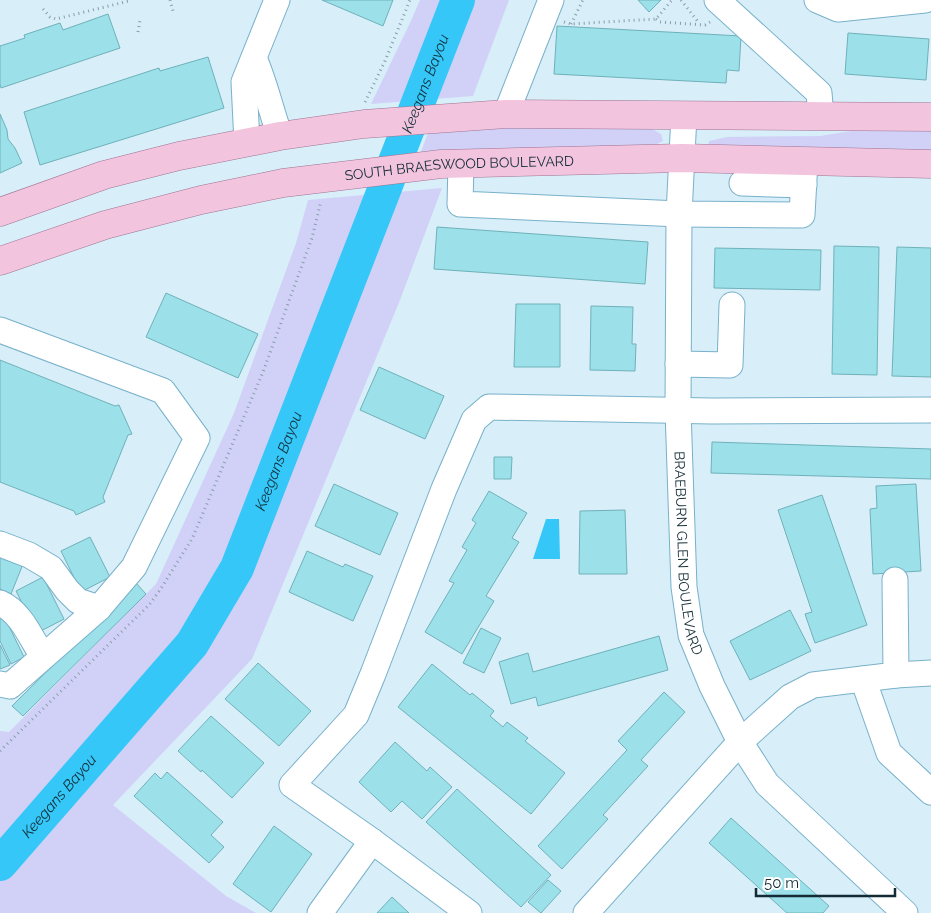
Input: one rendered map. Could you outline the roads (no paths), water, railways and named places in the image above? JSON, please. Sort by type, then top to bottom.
[{"type":"main road","points":[[0,212],[104,175],[179,156],[280,136],[364,114],[931,117]]},
{"type":"main road","name":"SOUTH BRAESWOOD BOULEVARD","points":[[0,261],[106,225],[201,200],[283,183],[451,164],[682,158],[742,172],[804,173],[929,169]]},
{"type":"street","points":[[247,143],[244,82],[277,0]]},
{"type":"street","points":[[816,0],[838,9],[862,4],[925,0]]},
{"type":"street","points":[[719,2],[819,93],[821,116]]},
{"type":"street","points":[[506,114],[548,8]]},
{"type":"street","points":[[254,58],[261,74],[268,102],[280,136]]},
{"type":"street","name":"BRAEBURN GLEN BOULEVARD","points":[[684,115],[679,214],[678,410],[684,587],[691,635],[740,742],[768,784],[905,913]]},
{"type":"street","points":[[451,164],[460,204],[679,214],[802,215],[804,173]]},
{"type":"street","points":[[742,172],[743,214]]},
{"type":"street","points":[[678,364],[730,365],[732,305]]},
{"type":"street","points":[[0,330],[164,391],[197,438],[134,567],[99,608],[10,686],[0,684]]},
{"type":"street","points":[[469,913],[372,841],[292,786],[356,715],[444,489],[474,420],[489,406],[678,410],[931,410]]},
{"type":"street","points":[[0,544],[29,555],[51,568],[66,590],[78,601],[99,608]]},
{"type":"street","points":[[895,580],[896,675]]},
{"type":"street","points":[[0,603],[9,607],[18,617],[43,657]]},
{"type":"street","points":[[586,913],[740,742],[790,697],[814,685],[896,675],[931,673]]},
{"type":"street","points":[[863,679],[889,753],[931,792]]},
{"type":"street","points":[[320,913],[372,841]]},
{"type":"water","points":[[546,519],[559,519],[560,559],[533,559]]},
{"type":"waterway","name":"Keegans Bayou","points":[[0,864],[192,644],[237,568],[458,0]]}]
